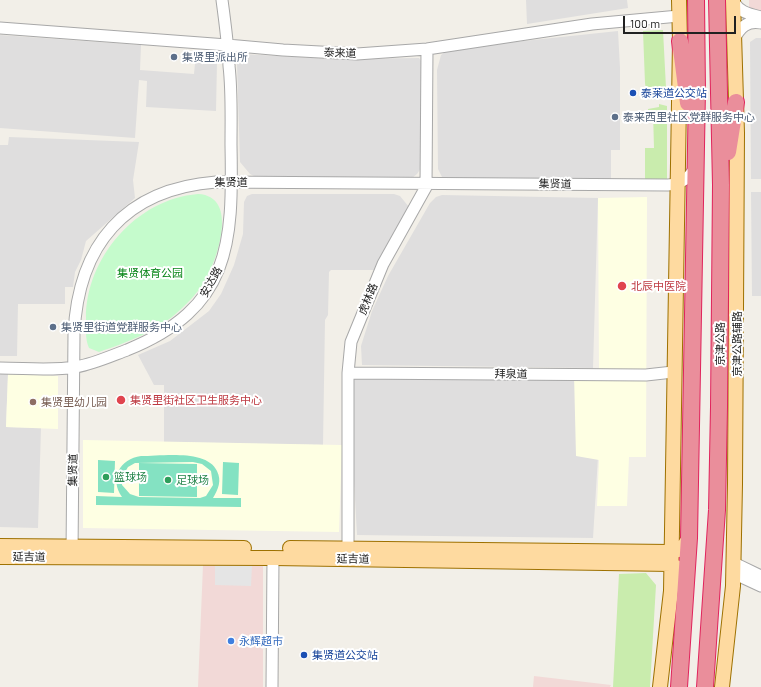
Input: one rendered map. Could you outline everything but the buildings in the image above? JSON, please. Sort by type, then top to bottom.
[{"type":"highway","points":[[679,687],[687,592],[689,538],[696,138],[696,0]]},
{"type":"highway","name":"京津公路","points":[[705,687],[717,510],[721,185],[717,0]]},
{"type":"highway","points":[[680,41],[688,100],[696,138]]},
{"type":"highway","points":[[721,185],[736,102]]},
{"type":"main road","points":[[660,687],[671,591],[673,372],[680,41],[678,0]]},
{"type":"main road","name":"京津公路辅路","points":[[722,687],[733,568],[736,379],[736,102],[733,0]]},
{"type":"main road","points":[[671,558],[682,549],[689,538]]},
{"type":"main road","name":"延吉道","points":[[0,546],[75,552],[273,558],[348,554]]},
{"type":"main road","name":"延吉道","points":[[0,557],[75,552],[671,558]]},
{"type":"main road","points":[[671,558],[681,570],[687,592]]},
{"type":"street","points":[[216,0],[224,44]]},
{"type":"street","points":[[222,0],[224,44]]},
{"type":"street","points":[[733,0],[742,12],[761,17]]},
{"type":"street","name":"泰来道","points":[[0,28],[224,44],[283,50],[357,54],[427,49],[592,24],[679,16]]},
{"type":"street","points":[[734,39],[745,25],[754,22],[761,23]]},
{"type":"street","name":"安达路","points":[[0,368],[76,366],[101,360],[156,337],[180,322],[194,308],[208,290],[224,258],[229,239],[231,183],[230,68],[224,44]]},
{"type":"street","name":"虎林路","points":[[348,554],[348,373],[351,342],[383,264],[426,185],[427,49]]},
{"type":"street","points":[[695,167],[690,176],[677,187],[689,197],[695,206]]},
{"type":"street","name":"集贤道","points":[[75,552],[76,366],[78,324],[82,292],[92,263],[104,244],[132,214],[159,198],[192,188],[231,183],[677,187]]},
{"type":"street","name":"安达路","points":[[0,364],[76,366]]},
{"type":"street","name":"拜泉道","points":[[348,373],[646,375],[673,372]]},
{"type":"street","points":[[272,687],[273,558]]},
{"type":"street","points":[[733,568],[761,576]]},
{"type":"street","points":[[733,568],[761,586]]},
{"type":"shaded area","points":[[526,0],[627,0],[628,8],[527,24]]},
{"type":"shaded area","points":[[749,0],[761,0],[761,12],[749,8]]},
{"type":"shaded area","points":[[618,31],[620,68],[620,150],[611,150],[611,183],[450,180],[442,177],[438,169],[437,70],[441,55],[448,50],[476,46]]},
{"type":"shaded area","points":[[0,35],[141,45],[140,70],[194,74],[196,53],[209,54],[217,62],[216,111],[146,107],[147,81],[139,80],[135,138],[0,128]]},
{"type":"shaded area","points":[[756,38],[761,38],[761,179],[751,179],[750,42]]},
{"type":"shaded area","points":[[243,54],[333,59],[419,58],[422,62],[421,168],[412,178],[256,177],[250,174],[240,162],[237,64],[239,57]]},
{"type":"shaded area","points":[[9,137],[139,142],[133,180],[135,198],[86,241],[81,260],[75,272],[73,287],[65,287],[65,304],[18,304],[17,356],[0,356],[0,145],[8,145]]},
{"type":"shaded area","points":[[751,192],[761,192],[761,296],[752,296]]},
{"type":"shaded area","points":[[252,194],[394,194],[400,196],[409,207],[375,270],[331,270],[329,272],[328,315],[325,320],[323,445],[164,442],[164,385],[154,385],[138,355],[170,341],[209,311],[221,294],[234,265],[243,234],[244,202],[247,196]]},
{"type":"shaded area","points":[[442,195],[598,198],[593,368],[362,365],[361,346],[372,311],[388,276],[430,203],[436,197]]},
{"type":"shaded area","name":"北辰中医院","points":[[647,197],[646,457],[629,457],[627,506],[597,506],[599,460],[576,456],[574,374],[599,374],[598,198]]},
{"type":"shaded area","points":[[348,373],[574,374],[598,457],[593,538],[357,535]]},
{"type":"shaded area","points":[[0,374],[8,374],[6,427],[41,428],[38,528],[0,527]]},
{"type":"shaded area","name":"集贤里幼儿园","points":[[8,374],[58,376],[58,429],[6,427]]},
{"type":"shaded area","points":[[83,440],[342,445],[339,532],[83,528]]},
{"type":"shaded area","points":[[215,564],[252,565],[251,586],[215,585]]},
{"type":"shaded area","name":"永辉超市","points":[[203,565],[263,565],[263,687],[198,687]]},
{"type":"shaded area","points":[[534,676],[611,685],[610,687],[533,687]]},
{"type":"green space","points":[[663,30],[666,88],[663,93],[650,93],[646,90],[645,83],[643,31]]},
{"type":"green space","points":[[659,104],[667,106],[667,182],[645,181],[645,148],[654,148],[653,112],[648,112],[648,109],[659,107]]},
{"type":"green space","name":"集贤体育公园","points":[[198,194],[211,197],[218,206],[222,217],[222,231],[219,246],[204,283],[180,310],[152,330],[132,340],[99,352],[89,348],[86,330],[88,296],[95,274],[105,254],[119,235],[135,220],[154,207],[175,198]]},
{"type":"green space","points":[[183,455],[204,459],[212,464],[217,471],[219,478],[219,485],[213,498],[241,498],[241,507],[96,505],[96,496],[122,497],[118,490],[117,476],[122,465],[141,456]],"holes":[[[193,462],[202,464],[211,471],[213,485],[206,496],[200,498],[139,497],[130,494],[122,485],[122,477],[128,467],[135,463]]]},
{"type":"green space","name":"篮球场","points":[[98,460],[115,461],[114,493],[98,492]]},
{"type":"green space","points":[[223,462],[239,463],[238,495],[222,494]]},
{"type":"green space","name":"足球场","points":[[139,463],[197,464],[197,497],[139,496]]},
{"type":"green space","points":[[646,573],[656,585],[650,687],[613,687],[619,574]]},
{"type":"place","name":"集贤里派出所","points":[[174,57]]},
{"type":"place","name":"泰莱道公交站","points":[[633,93]]},
{"type":"place","name":"泰来西里社区党群服务中心","points":[[615,117]]},
{"type":"place","name":"北辰中医院","points":[[622,286]]},
{"type":"place","name":"集贤里街道党群服务中心","points":[[53,327]]},
{"type":"place","name":"集贤里街社区卫生服务中心","points":[[121,400]]},
{"type":"place","name":"集贤里幼儿园","points":[[33,402]]},
{"type":"place","name":"篮球场","points":[[106,477]]},
{"type":"place","name":"足球场","points":[[168,480]]},
{"type":"place","name":"永辉超市","points":[[231,641]]},
{"type":"place","name":"集贤道公交站","points":[[304,655]]}]
